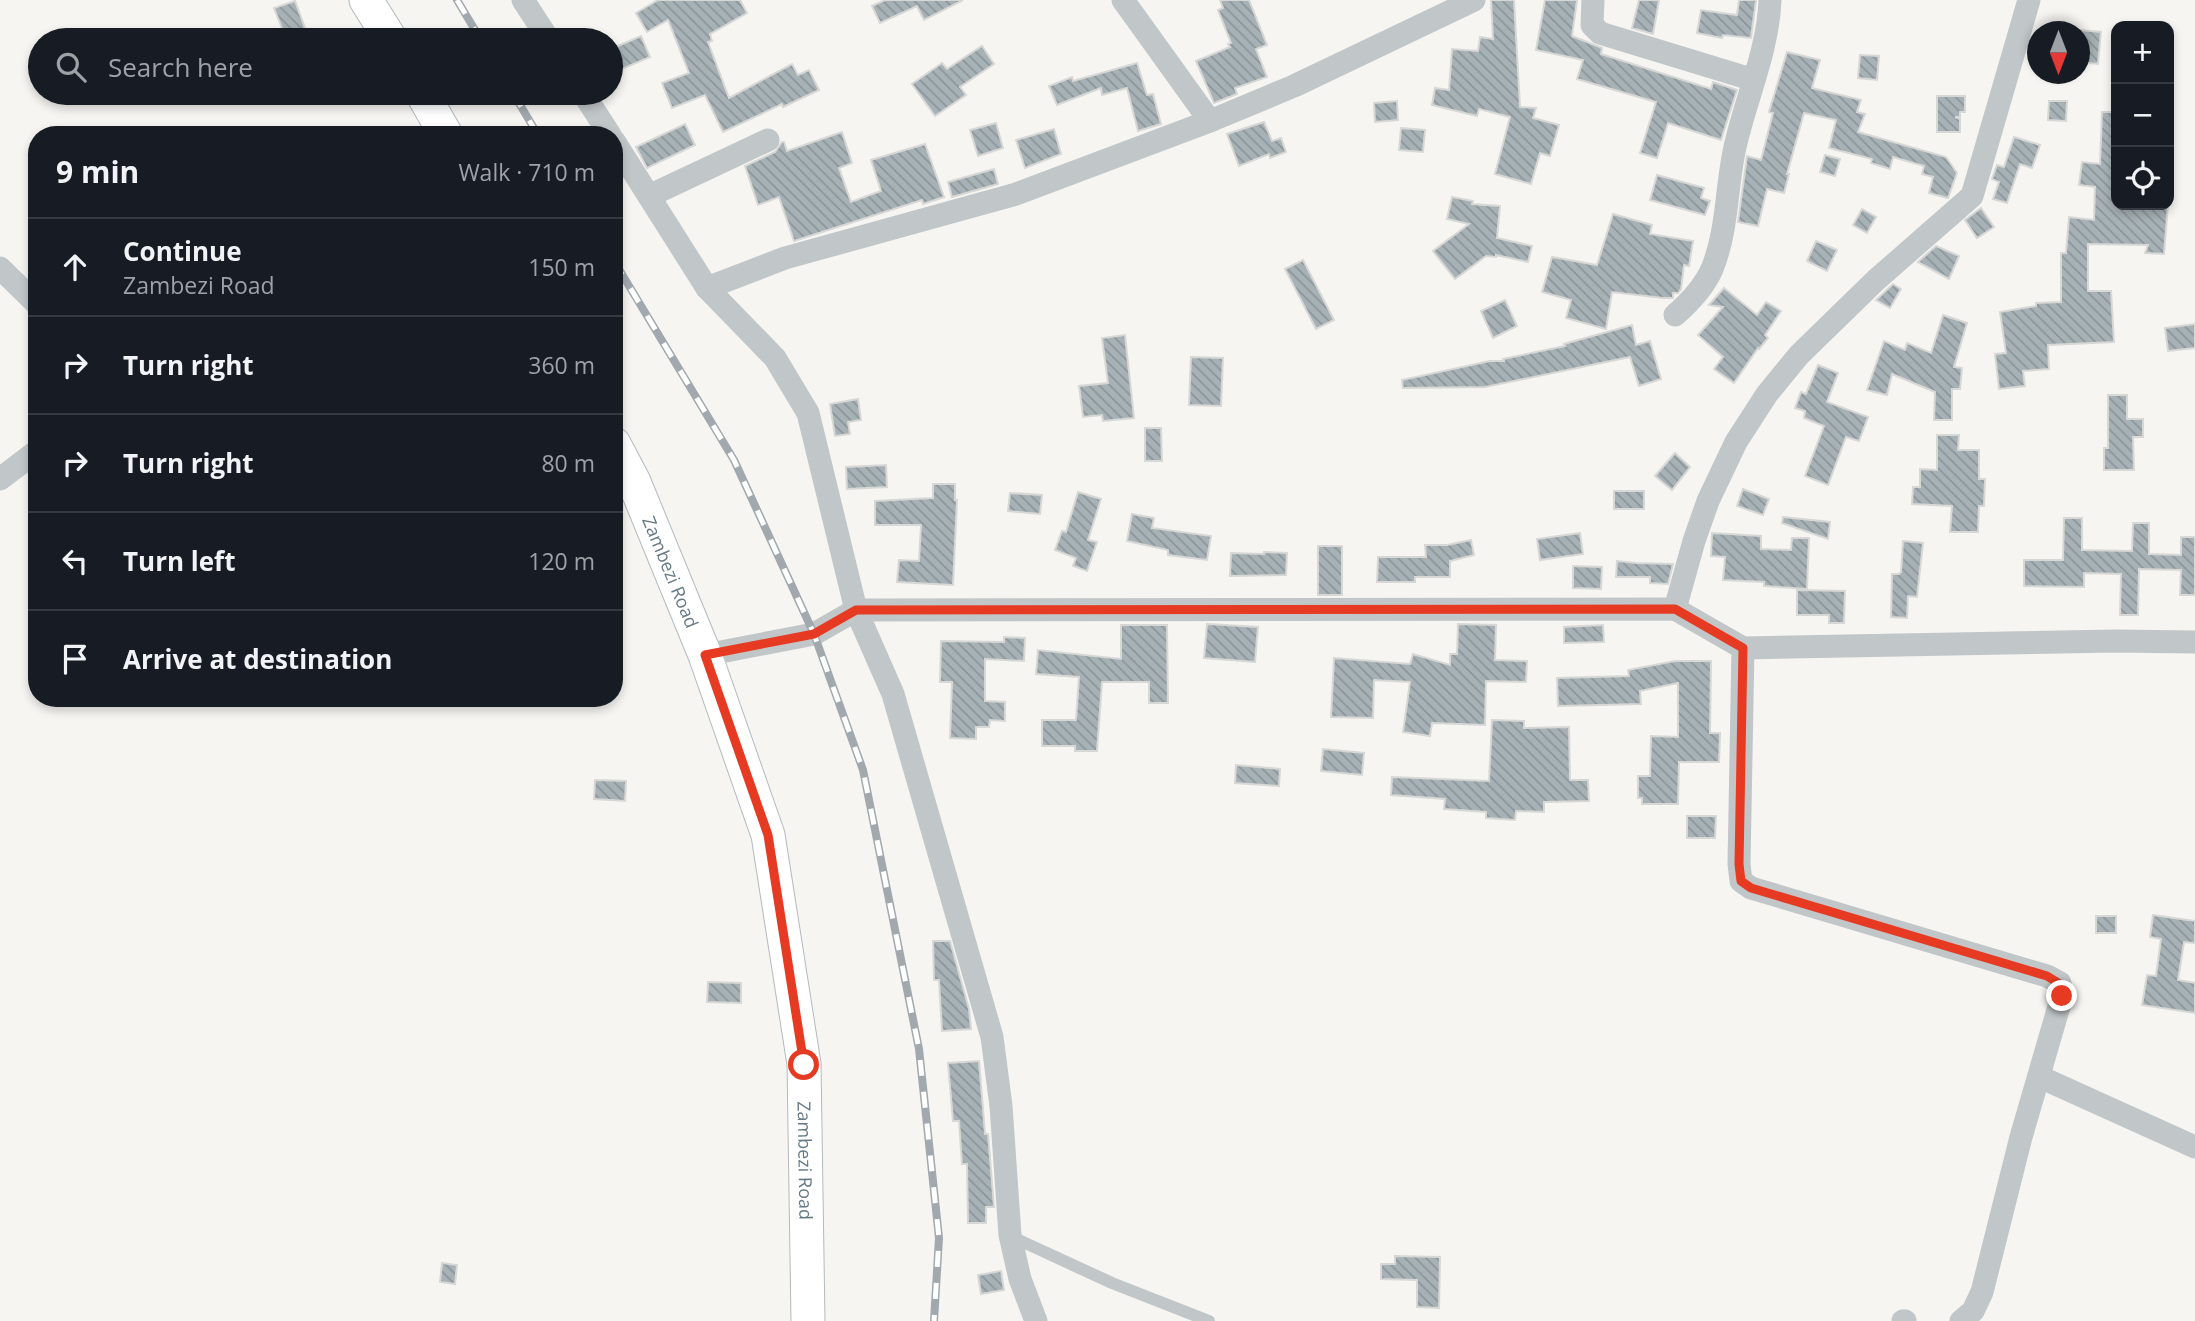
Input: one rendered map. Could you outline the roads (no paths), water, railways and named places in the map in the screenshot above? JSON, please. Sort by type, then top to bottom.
[{"type":"main road","points":[[366,0],[384,28]]},
{"type":"main road","points":[[429,105],[441,126]]},
{"type":"main road","name":"Zambezi Road","points":[[623,461],[705,655],[768,835],[804,1065],[808,1321]]},
{"type":"street","points":[[523,0],[541,28]]},
{"type":"street","points":[[1123,0],[1210,121]]},
{"type":"street","points":[[707,288],[785,258],[1016,194],[1210,121],[1294,86],[1475,0]]},
{"type":"street","points":[[1593,0],[1592,25],[1600,33],[1754,80]]},
{"type":"street","points":[[1675,315],[1700,290],[1712,270],[1725,218],[1736,143],[1767,35],[1770,0]]},
{"type":"street","points":[[1675,609],[1708,501],[1736,442],[1768,394],[1799,355],[1867,288],[1972,197],[2029,0]]},
{"type":"street","points":[[591,105],[604,126]]},
{"type":"street","points":[[649,195],[768,140]]},
{"type":"street","points":[[623,155],[707,288],[775,358],[807,413],[856,610],[893,694],[992,1037],[1002,1106],[1010,1235],[1020,1279],[1036,1321]]},
{"type":"street","points":[[0,268],[28,295]]},
{"type":"street","points":[[0,479],[28,458]]},
{"type":"street","points":[[705,655],[814,634],[856,610],[1675,609],[1743,648],[2195,642]]},
{"type":"street","points":[[1743,648],[1739,864],[1741,881],[1751,888],[2047,976],[2060,984],[2062,996],[2021,1137],[1982,1292],[1973,1311],[1961,1321]]},
{"type":"street","points":[[2040,1077],[2195,1147]]},
{"type":"lane","points":[[1010,1235],[1112,1283],[1209,1321]]},
{"type":"railway","points":[[457,0],[474,28]]},
{"type":"railway","points":[[520,105],[533,126]]},
{"type":"railway","points":[[623,276],[734,460],[814,634],[863,770],[919,1049],[939,1238],[934,1321]]}]
